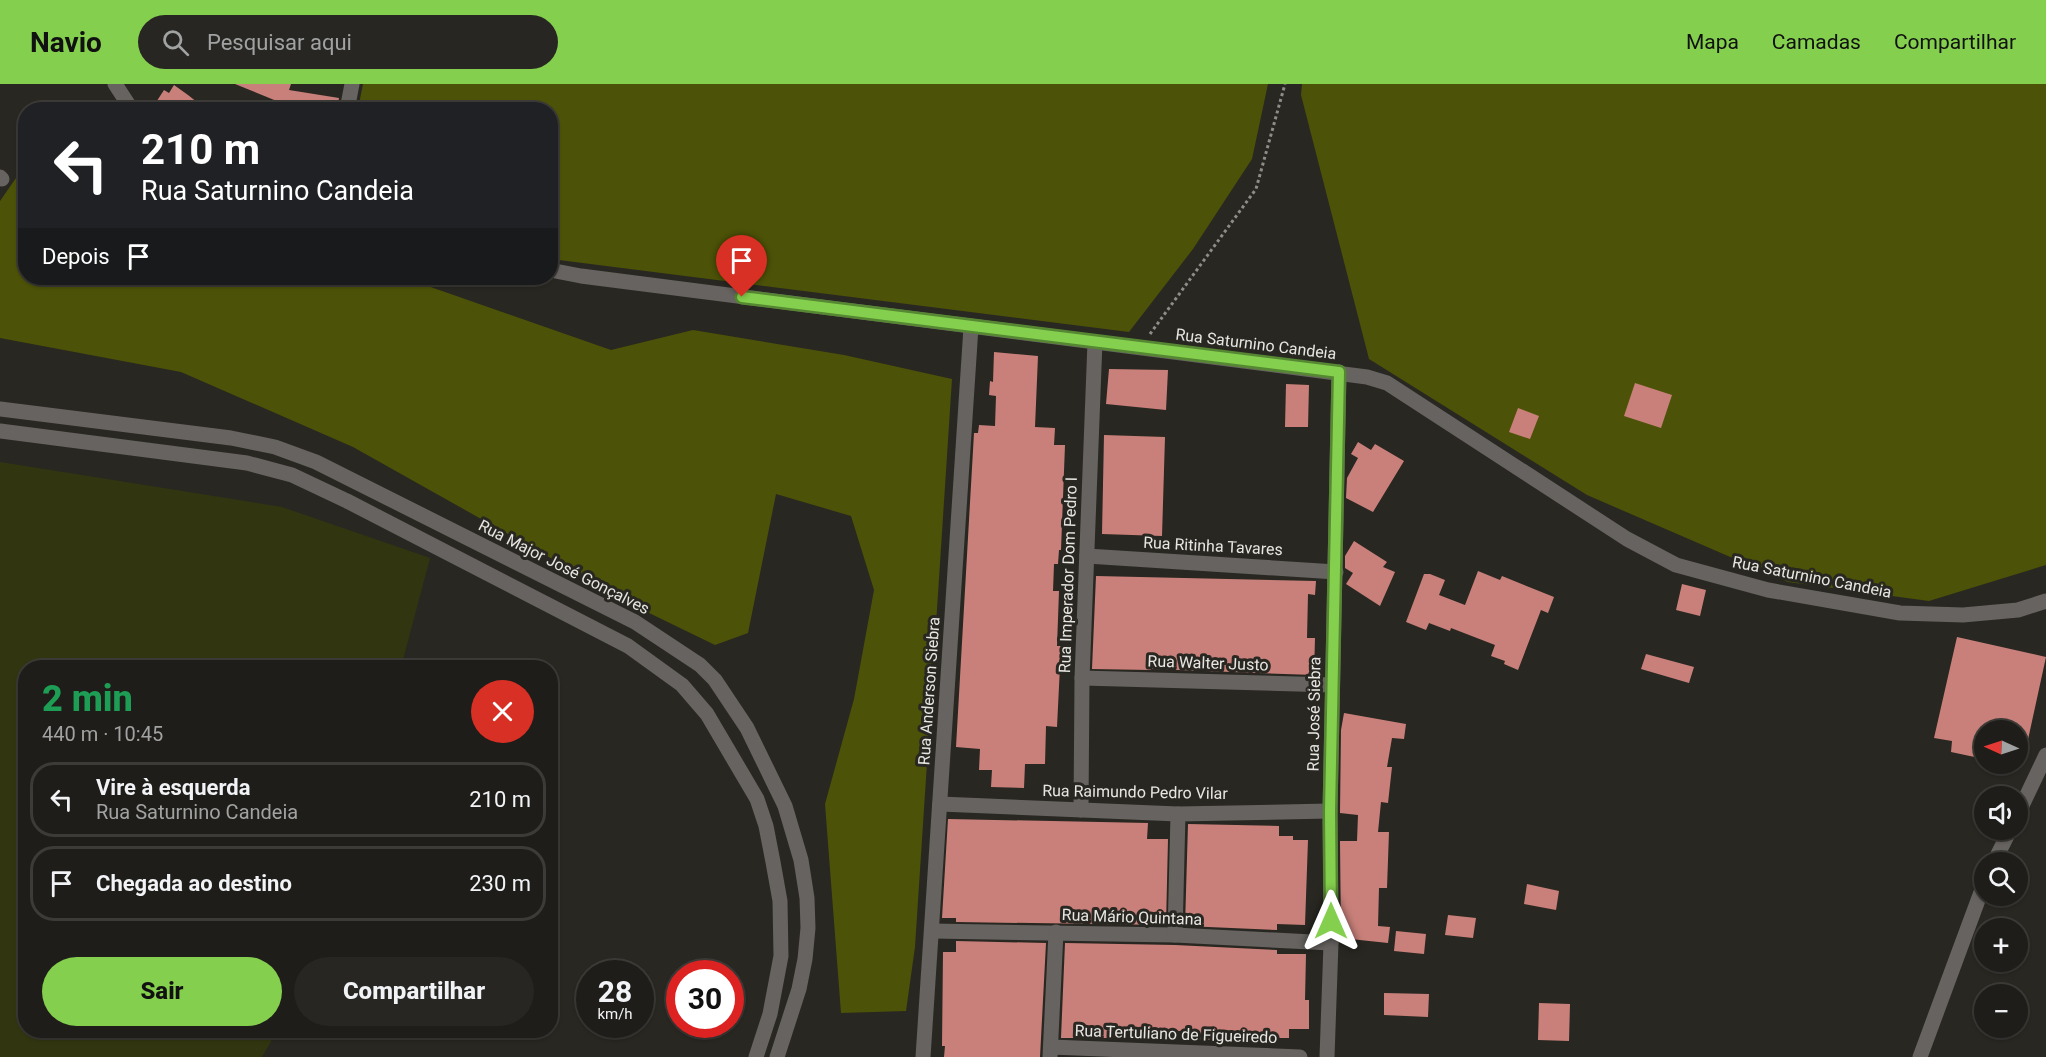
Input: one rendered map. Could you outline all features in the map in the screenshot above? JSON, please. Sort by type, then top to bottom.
[{"type":"street","points":[[115,84],[127,102]]},
{"type":"street","points":[[349,102],[352,84]]},
{"type":"street","name":"Rua Saturnino Candeia","points":[[558,272],[1367,377],[1387,383],[1627,539],[1676,565],[1768,590],[1900,613],[1963,615],[2018,610],[2046,601]]},
{"type":"street","name":"Rua Anderson Siebra","points":[[923,1057],[971,327]]},
{"type":"street","name":"Rua Imperador Dom Pedro I","points":[[1081,810],[1082,678],[1095,342]]},
{"type":"street","name":"Rua José Siebra","points":[[1327,1057],[1331,943],[1330,811],[1339,372]]},
{"type":"street","name":"Rua Major José Gonçalves","points":[[0,409],[231,438],[275,447],[316,462],[635,622],[699,665],[715,680],[747,728],[785,806],[801,860],[808,928],[805,959],[799,989],[777,1057]]},
{"type":"street","points":[[0,431],[226,460],[292,475],[627,646],[682,685],[707,714],[757,799],[772,853],[780,901],[781,956],[770,1014],[756,1057]]},
{"type":"street","name":"Rua Ritinha Tavares","points":[[1088,556],[1336,572]]},
{"type":"street","name":"Rua Walter Justo","points":[[1082,678],[1332,685]]},
{"type":"street","points":[[2028,793],[2046,756]]},
{"type":"street","name":"Rua Raimundo Pedro Vilar","points":[[940,804],[1178,814],[1330,811]]},
{"type":"street","points":[[1175,935],[1178,814]]},
{"type":"street","points":[[1920,1057],[1976,906]]},
{"type":"street","name":"Rua Mário Quintana","points":[[932,931],[1175,935],[1331,943]]},
{"type":"street","points":[[1051,1052],[1056,932]]},
{"type":"street","name":"Rua Tertuliano de Figueiredo","points":[[1051,1052],[1300,1057]]},
{"type":"path","points":[[1140,347],[1256,189],[1285,84]]},
{"type":"green space","points":[[363,84],[1268,84],[1252,159],[1193,249],[1129,332],[558,260],[558,102],[359,102]]},
{"type":"green space","points":[[1302,84],[2046,84],[2046,565],[1929,601],[1788,582],[1587,495],[1369,359],[1301,95]]},
{"type":"green space","points":[[18,175],[18,285],[425,285],[611,350],[693,330],[844,355],[952,379],[915,947],[906,1011],[841,1013],[825,804],[854,699],[874,590],[851,516],[776,494],[748,633],[715,645],[645,611],[353,447],[181,372],[0,338],[0,201]]},
{"type":"green space","points":[[0,462],[282,507],[430,558],[403,660],[18,660],[18,1038],[273,1038],[262,1057],[0,1057]]},
{"type":"building","points":[[235,84],[291,84],[289,90],[339,98],[338,102],[279,102]]},
{"type":"building","points":[[174,85],[197,102],[156,102],[164,90],[169,93]]},
{"type":"building","points":[[994,352],[1038,356],[1035,427],[1055,428],[1054,445],[1065,445],[1061,550],[1059,550],[1058,564],[1054,564],[1053,591],[1059,591],[1057,646],[1061,646],[1057,727],[1046,726],[1045,764],[1025,764],[1024,788],[991,787],[992,770],[979,770],[980,749],[956,747],[974,433],[978,433],[979,425],[995,426],[996,396],[989,395],[990,381],[993,382]]},
{"type":"building","points":[[1109,369],[1168,370],[1166,410],[1106,404]]},
{"type":"building","points":[[1635,383],[1672,395],[1661,428],[1624,416]]},
{"type":"building","points":[[1286,384],[1309,385],[1308,427],[1285,427]]},
{"type":"building","points":[[1518,408],[1539,416],[1530,439],[1509,432]]},
{"type":"building","points":[[1104,435],[1165,437],[1162,536],[1102,534]]},
{"type":"building","points":[[1358,442],[1371,450],[1375,444],[1404,461],[1373,512],[1346,498],[1347,478],[1358,458],[1351,454]]},
{"type":"building","points":[[1354,541],[1387,562],[1383,567],[1395,572],[1380,606],[1346,584],[1353,573],[1345,568],[1345,556]]},
{"type":"building","points":[[1478,571],[1500,580],[1502,576],[1554,597],[1548,613],[1541,610],[1518,670],[1504,664],[1505,661],[1491,656],[1495,645],[1451,628],[1450,631],[1429,623],[1426,630],[1406,622],[1424,574],[1445,580],[1439,595],[1465,605]]},
{"type":"building","points":[[1096,576],[1316,581],[1315,595],[1308,594],[1307,638],[1315,638],[1314,675],[1092,669]]},
{"type":"building","points":[[1682,584],[1706,590],[1700,616],[1676,610]]},
{"type":"building","points":[[1957,637],[2046,657],[2028,740],[2028,720],[1974,720],[1974,757],[1951,752],[1952,741],[1934,738]]},
{"type":"building","points":[[1646,654],[1694,667],[1689,683],[1641,669]]},
{"type":"building","points":[[1344,713],[1406,724],[1404,739],[1392,738],[1387,767],[1392,767],[1388,803],[1381,802],[1378,832],[1389,832],[1387,888],[1379,888],[1378,926],[1390,927],[1388,943],[1341,938],[1340,841],[1357,841],[1358,815],[1340,813],[1341,730]]},
{"type":"building","points":[[948,819],[1148,823],[1147,839],[1168,839],[1166,925],[956,922],[956,918],[942,918]]},
{"type":"building","points":[[1188,824],[1279,826],[1279,836],[1293,836],[1293,840],[1308,840],[1305,925],[1277,924],[1277,930],[1185,926]]},
{"type":"building","points":[[1527,884],[1559,891],[1556,910],[1524,904]]},
{"type":"building","points":[[1448,915],[1476,918],[1473,938],[1445,935]]},
{"type":"building","points":[[1396,931],[1426,934],[1424,954],[1394,951]]},
{"type":"building","points":[[956,941],[1046,943],[1040,1057],[944,1057],[945,1046],[942,1046],[943,952],[956,952]]},
{"type":"building","points":[[1065,943],[1175,945],[1277,950],[1277,954],[1306,954],[1305,1000],[1309,1000],[1309,1029],[1289,1029],[1289,1038],[1250,1038],[1250,1032],[1222,1032],[1222,1040],[1180,1039],[1180,1031],[1142,1030],[1142,1038],[1061,1038]]},
{"type":"building","points":[[1384,993],[1429,994],[1428,1017],[1384,1015]]},
{"type":"building","points":[[1539,1003],[1570,1004],[1569,1041],[1538,1040]]},
{"type":"route","points":[[742,297],[1339,372],[1330,811],[1331,921]]}]
